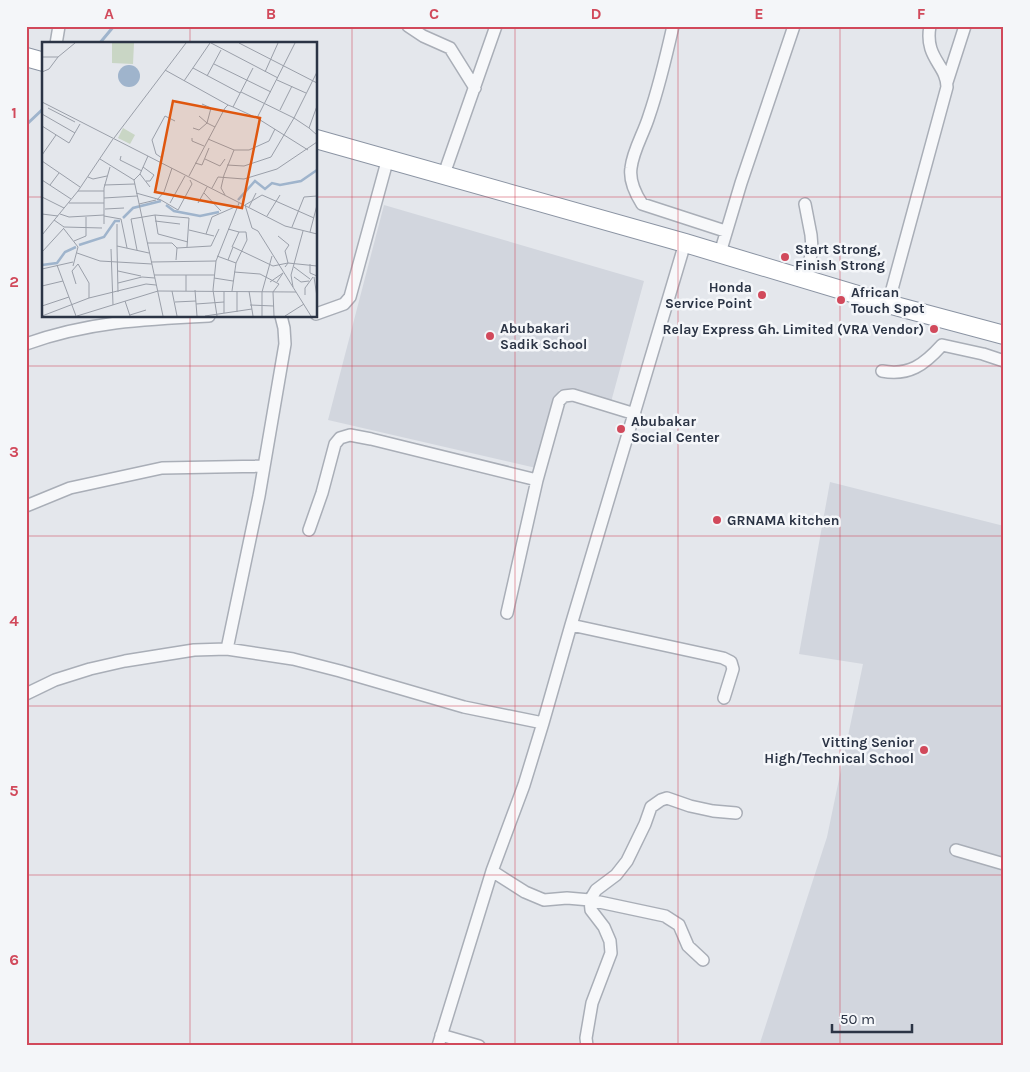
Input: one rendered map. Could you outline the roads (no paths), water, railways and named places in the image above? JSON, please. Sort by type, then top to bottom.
[{"type":"highway","points":[[26,57],[42,61]]},
{"type":"highway","points":[[318,140],[720,253],[888,304],[1004,335]]},
{"type":"street","points":[[56,42],[59,26]]},
{"type":"street","points":[[408,26],[423,36],[450,48],[475,88]]},
{"type":"street","points":[[673,26],[649,118],[631,167],[632,183],[642,204],[726,231]]},
{"type":"street","points":[[720,253],[794,26]]},
{"type":"street","points":[[930,26],[929,41],[931,50],[947,82]]},
{"type":"street","points":[[888,304],[946,94],[947,82],[965,26]]},
{"type":"street","points":[[444,174],[495,27]]},
{"type":"street","points":[[318,313],[344,304],[350,297],[388,158]]},
{"type":"street","points":[[805,204],[812,248],[807,279]]},
{"type":"street","points":[[479,1046],[440,1040],[492,871],[524,785],[685,243]]},
{"type":"street","points":[[26,344],[84,327],[128,320],[168,318]]},
{"type":"street","points":[[227,649],[264,466],[284,344],[284,328],[282,318]]},
{"type":"street","points":[[882,371],[894,374],[908,371],[930,359],[942,345],[983,354],[1004,361]]},
{"type":"street","points":[[507,613],[537,480],[559,401],[564,396],[573,395],[634,414]]},
{"type":"street","points":[[308,530],[322,494],[335,444],[340,438],[350,436],[372,439],[537,480]]},
{"type":"street","points":[[26,506],[70,488],[162,468],[264,466]]},
{"type":"street","points":[[571,625],[723,658],[731,662],[733,669],[724,698]]},
{"type":"street","points":[[26,694],[55,680],[125,661],[194,650],[227,649],[293,659],[464,707],[543,723]]},
{"type":"street","points":[[587,1046],[586,1038],[592,1003],[611,953],[610,942],[604,927],[591,910],[590,900],[596,890],[616,875],[626,861],[645,824],[650,807],[661,800],[667,798],[712,811],[736,813]]},
{"type":"street","points":[[956,850],[1004,864]]},
{"type":"street","points":[[492,871],[525,892],[544,900],[566,898],[590,900],[665,916],[679,925],[688,946],[703,960]]},
{"type":"waterway","points":[[101,42],[114,26]]},
{"type":"waterway","points":[[26,125],[42,110]]},
{"type":"place","name":"Start Strong, Finish Strong","points":[[785,257]]},
{"type":"place","name":"Honda Service Point","points":[[762,295]]},
{"type":"place","name":"African Touch Spot","points":[[841,300]]},
{"type":"place","name":"Relay Express Gh. Limited (VRA Vendor)","points":[[934,329]]},
{"type":"place","name":"Abubakari Sadik School","points":[[490,336]]},
{"type":"place","name":"Abubakar Social Center","points":[[621,429]]},
{"type":"place","name":"GRNAMA kitchen","points":[[717,520]]},
{"type":"place","name":"Vitting Senior High/Technical School","points":[[924,750]]}]
